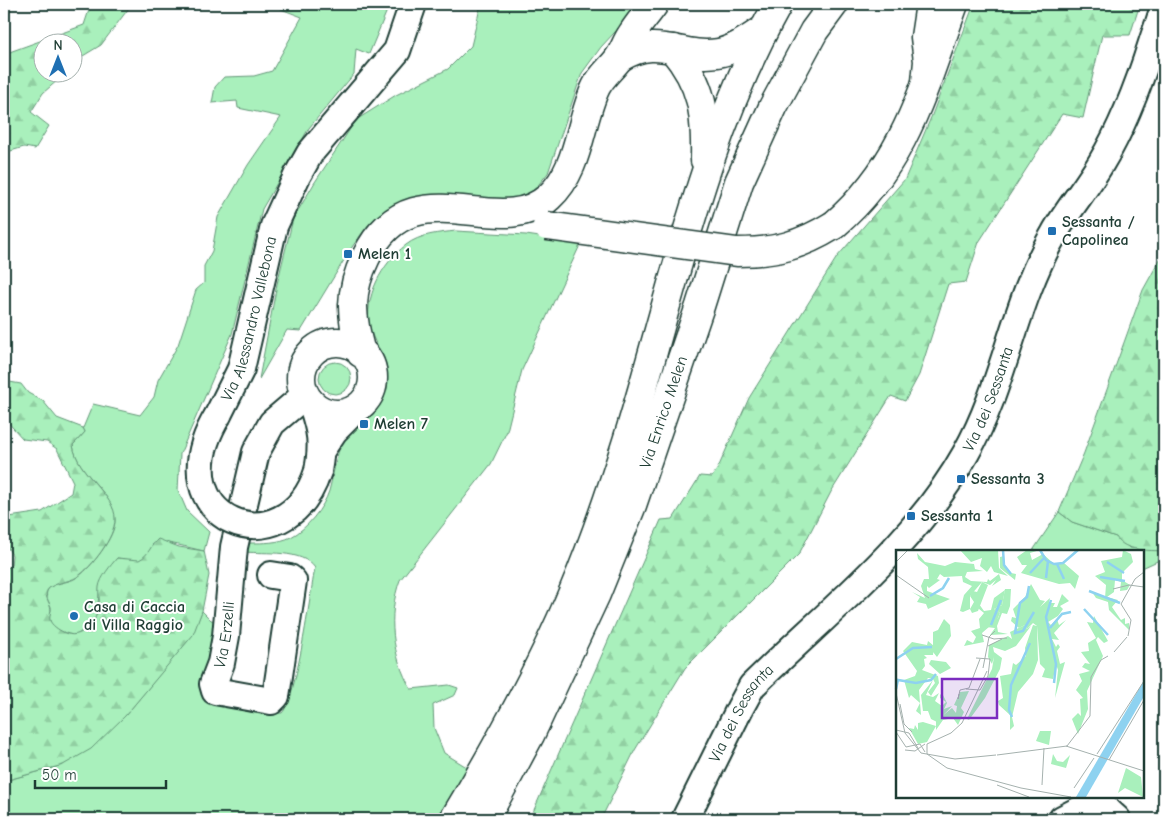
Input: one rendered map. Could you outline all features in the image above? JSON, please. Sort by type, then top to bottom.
[{"type":"main road","points":[[328,344],[351,308],[359,275],[368,252],[380,236],[398,220],[419,211],[440,208],[507,214],[523,213],[536,207],[549,197],[559,186],[579,142],[596,87],[606,71],[619,58],[632,34],[654,4]]},
{"type":"main road","points":[[705,171],[764,30],[778,4]]},
{"type":"main road","name":"Via Enrico Melen","points":[[485,819],[530,735],[600,586],[632,505],[700,306],[739,182],[773,107],[814,31],[834,4]]},
{"type":"main road","points":[[926,82],[928,62],[925,37],[930,4]]},
{"type":"main road","points":[[507,214],[547,226],[737,252],[765,252],[791,247],[834,225],[861,200],[882,174],[898,149],[914,117],[954,4]]},
{"type":"main road","points":[[619,58],[646,46],[700,54],[718,53],[738,46],[764,30]]},
{"type":"main road","points":[[673,49],[693,77],[703,106],[705,171]]},
{"type":"main road","name":"Via Enrico Melen","points":[[454,819],[507,730],[574,591],[628,438],[705,171]]},
{"type":"main road","points":[[351,308],[353,325],[361,352],[371,367],[373,379],[371,390],[365,401],[356,409],[333,414],[322,411],[308,400],[301,384],[301,372],[305,361],[312,352],[328,344],[346,344],[361,352]]},
{"type":"street","name":"Via Alessandro Vallebona","points":[[356,409],[334,431],[320,460],[305,499],[287,516],[258,525],[248,525],[228,518],[208,500],[200,481],[204,444],[208,431],[241,369],[274,226],[282,205],[310,153],[396,52],[413,4]]},
{"type":"street","name":"Via dei Sessanta","points":[[685,819],[752,686],[877,567],[916,526],[941,496],[963,458],[996,386],[1024,302],[1051,238],[1102,162],[1129,108],[1164,4]]},
{"type":"street","points":[[308,400],[321,433],[320,460]]},
{"type":"street","name":"Via Erzelli","points":[[271,576],[290,578],[293,581],[276,696],[271,700],[215,691],[213,684],[221,663],[226,636],[234,547],[256,452],[272,424],[308,400]]},
{"type":"street","points":[[1062,819],[1089,805],[1106,809],[1117,819]]},
{"type":"green space","points":[[91,4],[132,4],[101,45],[82,57],[82,32],[65,32],[84,25]]},
{"type":"green space","points":[[279,4],[387,4],[386,13],[369,54],[356,49],[354,74],[309,128],[262,209],[232,334],[180,454],[178,490],[187,511],[209,532],[204,551],[158,542],[153,543],[149,554],[139,561],[117,558],[101,582],[96,617],[90,626],[76,635],[64,633],[50,622],[51,608],[47,596],[48,589],[53,585],[76,578],[88,568],[107,544],[115,520],[113,509],[108,500],[81,465],[73,445],[85,432],[83,428],[93,404],[140,415],[154,397],[158,380],[178,345],[196,290],[204,283],[204,266],[212,251],[218,217],[248,165],[281,117],[238,108],[237,101],[212,103],[215,87],[224,77],[254,76],[272,71],[302,17],[281,9]]},
{"type":"green space","points":[[481,4],[641,4],[601,47],[582,73],[548,173],[535,189],[519,199],[388,213],[368,225],[352,247],[301,331],[287,330],[259,379],[277,284],[293,219],[356,120],[396,95],[448,69],[471,46]]},
{"type":"green space","points":[[974,4],[1140,4],[1130,35],[1102,35],[1083,118],[1062,114],[979,242],[966,282],[948,284],[919,375],[905,401],[891,396],[831,492],[799,554],[685,668],[635,750],[601,819],[530,819],[661,520],[673,519],[700,476],[712,477],[718,468],[749,398],[837,257],[905,179],[932,115]]},
{"type":"green space","points":[[32,44],[32,82],[56,82],[43,93],[31,112],[49,126],[35,149],[24,147],[4,153],[4,54]]},
{"type":"green space","points":[[456,231],[526,235],[581,243],[522,370],[507,431],[491,464],[400,580],[396,593],[393,621],[396,650],[399,663],[411,689],[449,685],[458,688],[455,695],[433,705],[434,728],[444,753],[478,774],[450,819],[4,819],[4,781],[63,765],[125,716],[192,635],[202,611],[211,620],[218,621],[226,706],[251,712],[282,713],[288,703],[298,667],[315,568],[309,562],[292,555],[245,552],[250,543],[276,542],[291,537],[303,529],[314,517],[327,497],[338,452],[344,437],[353,423],[376,402],[385,389],[388,374],[387,367],[372,335],[369,317],[372,293],[382,271],[389,261],[411,241],[430,235]]},
{"type":"green space","points":[[1164,252],[1164,551],[1131,548],[1120,542],[1116,537],[1072,522],[1059,512],[1084,453],[1143,290]]},
{"type":"green space","points":[[335,362],[341,363],[346,367],[350,372],[350,384],[346,389],[341,393],[335,394],[329,393],[324,389],[320,384],[319,378],[320,372],[324,367],[329,363]]},
{"type":"green space","points":[[4,381],[21,384],[28,393],[43,401],[57,418],[83,428],[85,432],[73,445],[76,456],[81,466],[114,510],[114,526],[107,543],[96,559],[74,579],[56,584],[47,591],[51,607],[50,620],[53,625],[69,634],[76,634],[87,629],[98,612],[100,583],[112,564],[117,558],[139,560],[145,556],[158,539],[179,547],[204,551],[209,575],[202,611],[193,635],[125,716],[91,749],[63,765],[4,781],[4,570],[11,566],[12,555],[4,541],[4,521],[9,517],[42,512],[71,493],[73,482],[57,449],[47,442],[23,439],[4,418]]},
{"type":"green space","points":[[1059,512],[1072,522],[1116,537],[1130,548],[1164,551],[1164,558],[1143,568],[1143,550],[1033,550]]},
{"type":"place","name":"Sessanta / Capolinea","points":[[1052,231]]},
{"type":"place","name":"Melen 1","points":[[348,254]]},
{"type":"place","name":"Melen 7","points":[[364,424]]},
{"type":"place","name":"Sessanta 3","points":[[961,479]]},
{"type":"place","name":"Sessanta 1","points":[[911,516]]},
{"type":"place","name":"Casa di Caccia di Villa Raggio","points":[[74,616]]}]
